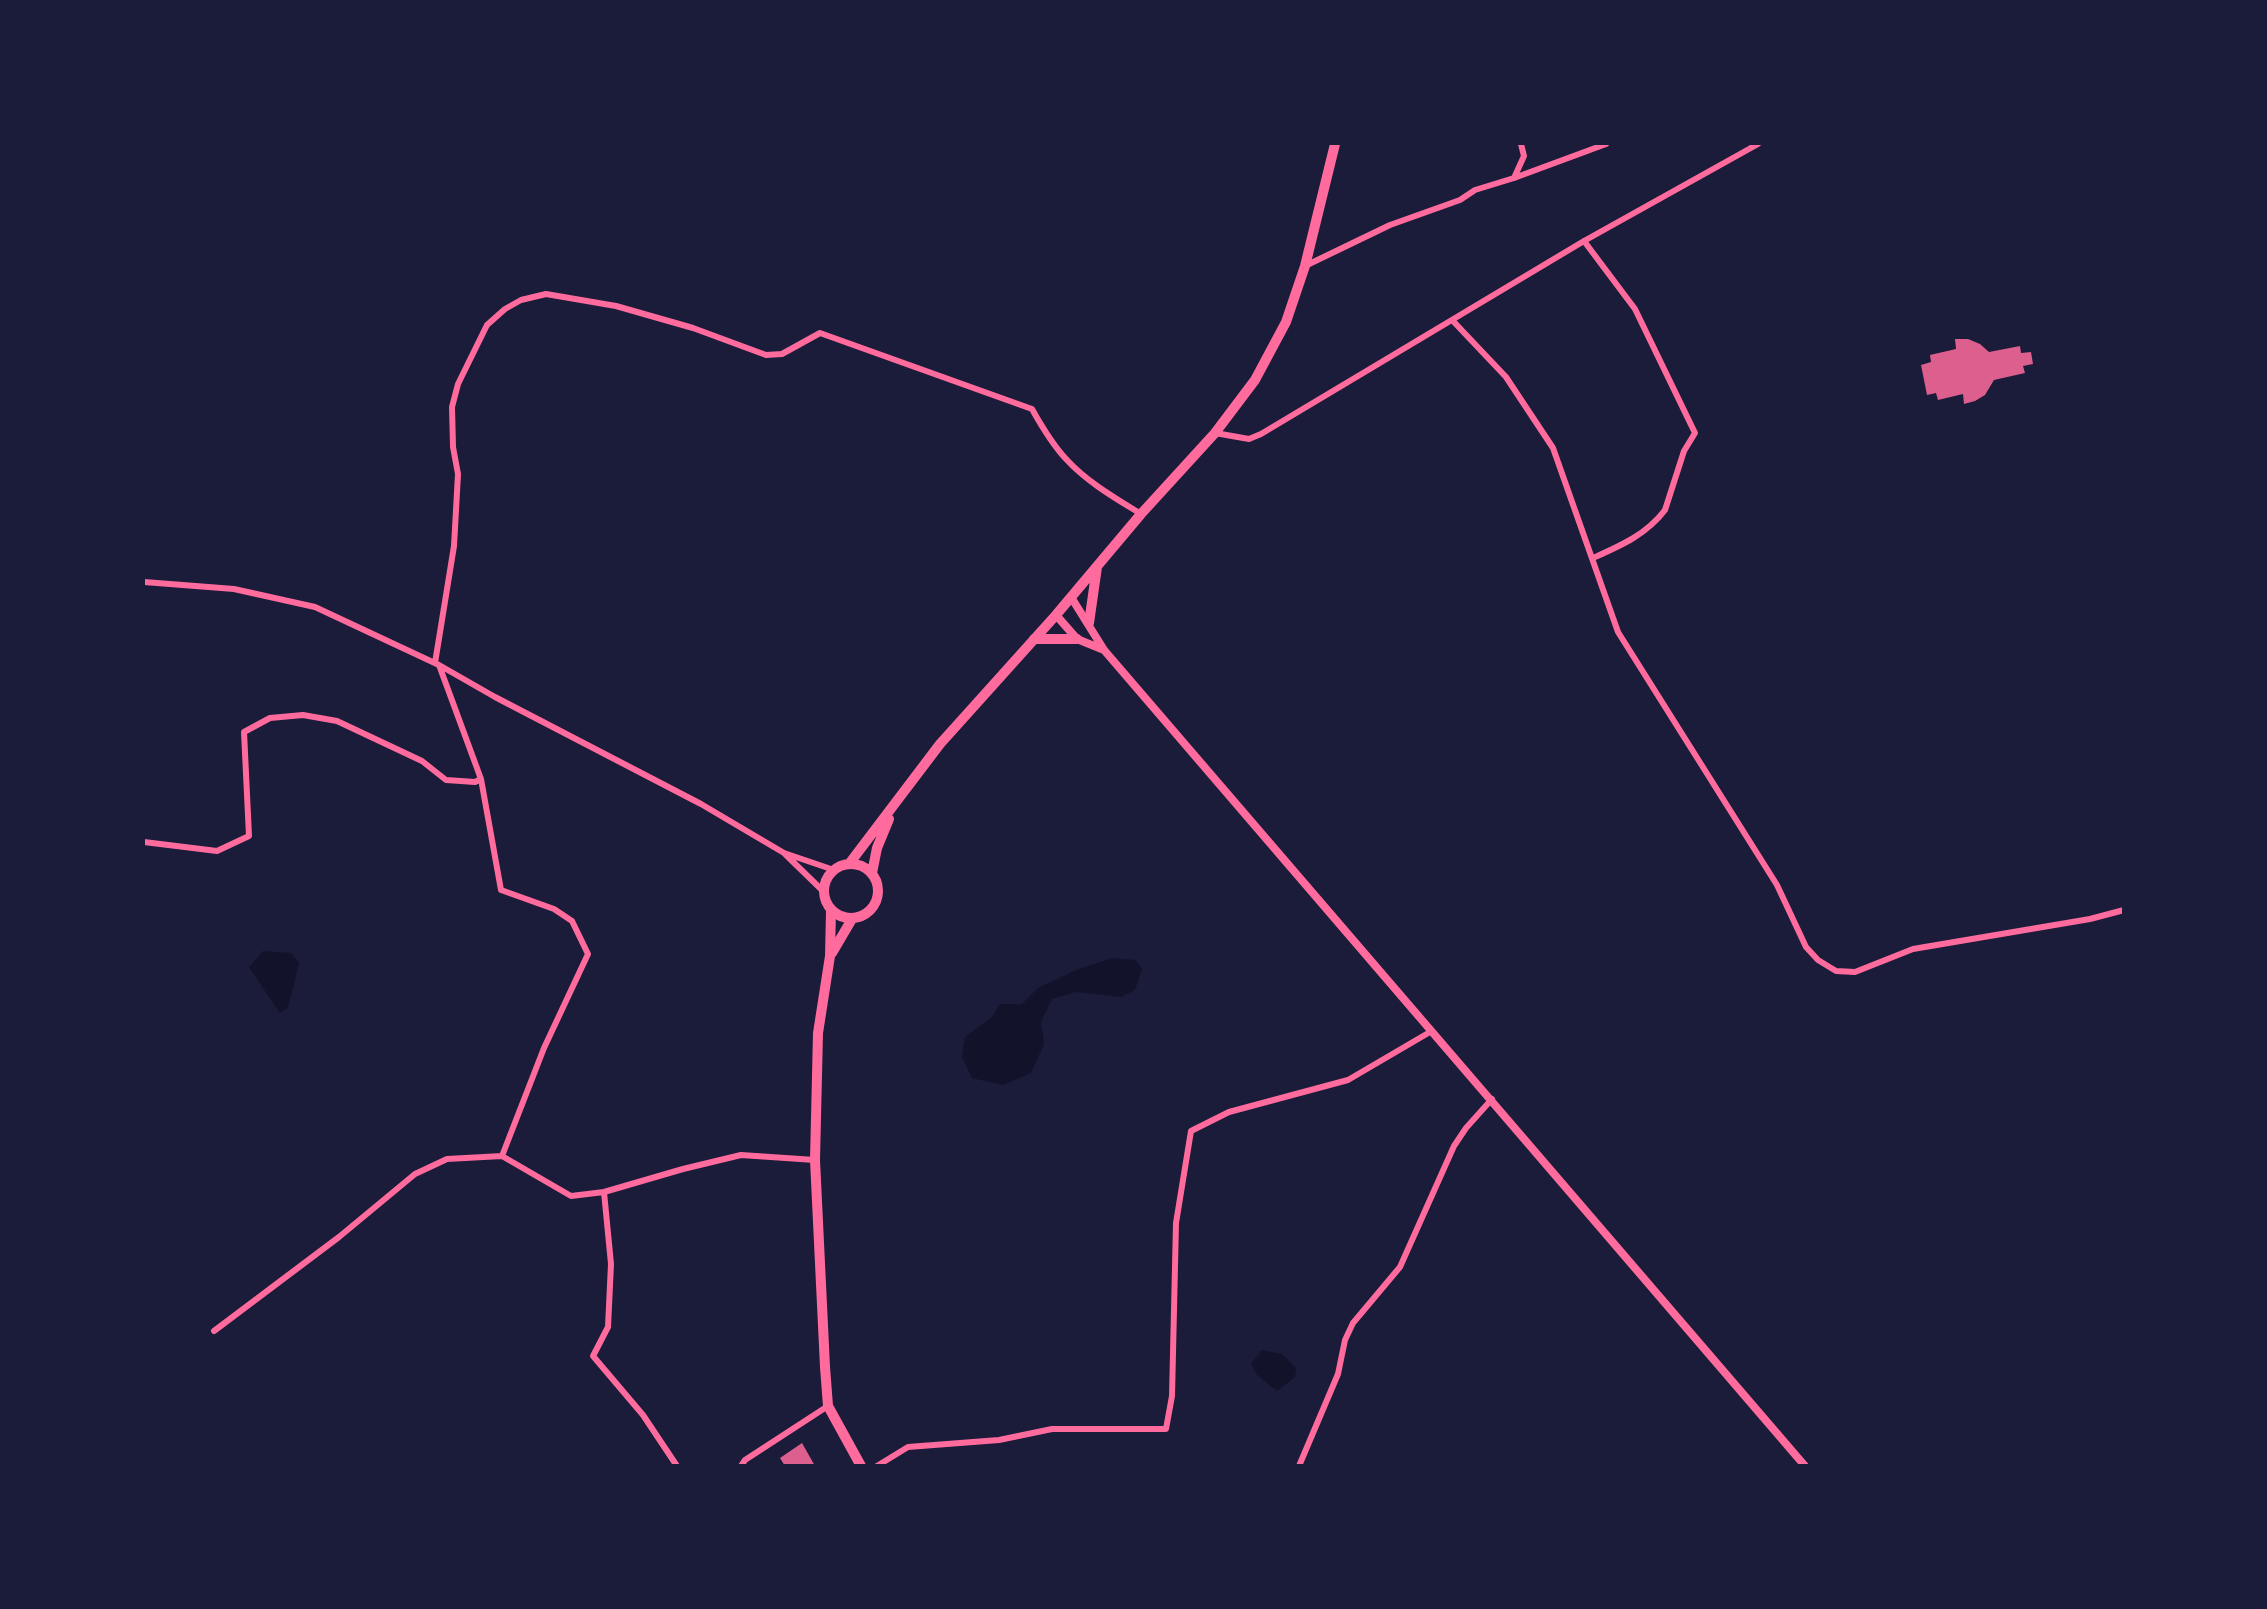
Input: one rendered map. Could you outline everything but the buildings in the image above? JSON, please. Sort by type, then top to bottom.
[{"type":"highway","points":[[849,864],[865,867],[878,884],[878,896],[873,908],[864,916],[852,919],[837,915],[826,902],[825,884],[834,870],[849,864],[940,744],[1215,433],[1255,380],[1286,322],[1305,266],[1335,144]]},
{"type":"highway","points":[[1089,623],[1097,566]]},
{"type":"highway","points":[[1034,639],[1077,639]]},
{"type":"highway","points":[[872,873],[877,848],[895,805]]},
{"type":"highway","points":[[831,910],[830,956],[818,1032],[815,1160],[828,1406],[861,1465]]},
{"type":"highway","points":[[830,956],[852,919]]},
{"type":"street","points":[[1514,178],[1524,156],[1521,144]]},
{"type":"street","points":[[1305,266],[1390,225],[1460,200],[1475,190],[1606,144]]},
{"type":"street","points":[[1215,433],[1249,439],[1261,435],[1584,241],[1758,144]]},
{"type":"street","points":[[1584,241],[1636,309],[1695,433],[1684,451],[1665,510],[1634,540],[1593,558]]},
{"type":"street","points":[[502,1156],[544,1048],[588,954],[572,921],[554,909],[501,890],[481,779],[437,664],[454,546],[458,474],[453,447],[452,407],[458,384],[487,325],[505,309],[521,300],[546,294],[615,306],[693,328],[766,355],[782,354],[820,333],[1032,410],[1066,460],[1102,491],[1141,514]]},
{"type":"street","points":[[1453,321],[1506,377],[1553,448],[1618,632],[1777,885],[1806,947],[1818,960],[1836,971],[1855,972],[1913,949],[2123,911]]},
{"type":"street","points":[[144,582],[234,589],[315,607],[437,664],[701,804],[784,853],[834,870]]},
{"type":"street","points":[[1072,597],[1104,650],[1805,1465]]},
{"type":"street","points":[[1056,615],[1077,639],[1104,650]]},
{"type":"street","points":[[144,842],[217,852],[249,836],[244,732],[270,718],[303,715],[337,721],[422,761],[446,779],[475,782],[481,779]]},
{"type":"street","points":[[784,853],[824,892]]},
{"type":"street","points":[[877,1465],[908,1447],[999,1440],[1052,1429],[1166,1429],[1172,1396],[1176,1223],[1191,1131],[1229,1112],[1348,1080],[1430,1032]]},
{"type":"street","points":[[1299,1465],[1338,1374],[1345,1340],[1353,1323],[1366,1311],[1400,1267],[1454,1146],[1492,1099]]},
{"type":"street","points":[[214,1331],[339,1237],[415,1174],[447,1159],[502,1156],[571,1196],[604,1192],[741,1155],[815,1160]]},
{"type":"street","points":[[604,1192],[611,1264],[608,1327],[593,1356],[643,1415],[677,1465]]},
{"type":"street","points":[[741,1465],[828,1406]]},
{"type":"shaded area","points":[[263,951],[291,953],[299,963],[288,1008],[280,1013],[249,967]]},
{"type":"shaded area","points":[[1112,958],[1135,960],[1142,969],[1135,990],[1121,997],[1076,992],[1052,999],[1041,1022],[1044,1044],[1031,1073],[1003,1085],[972,1078],[962,1057],[965,1037],[992,1017],[1000,1004],[1022,1004],[1038,988],[1079,969]]},
{"type":"shaded area","points":[[1262,1350],[1282,1354],[1296,1368],[1295,1377],[1277,1391],[1257,1375],[1251,1364]]}]
